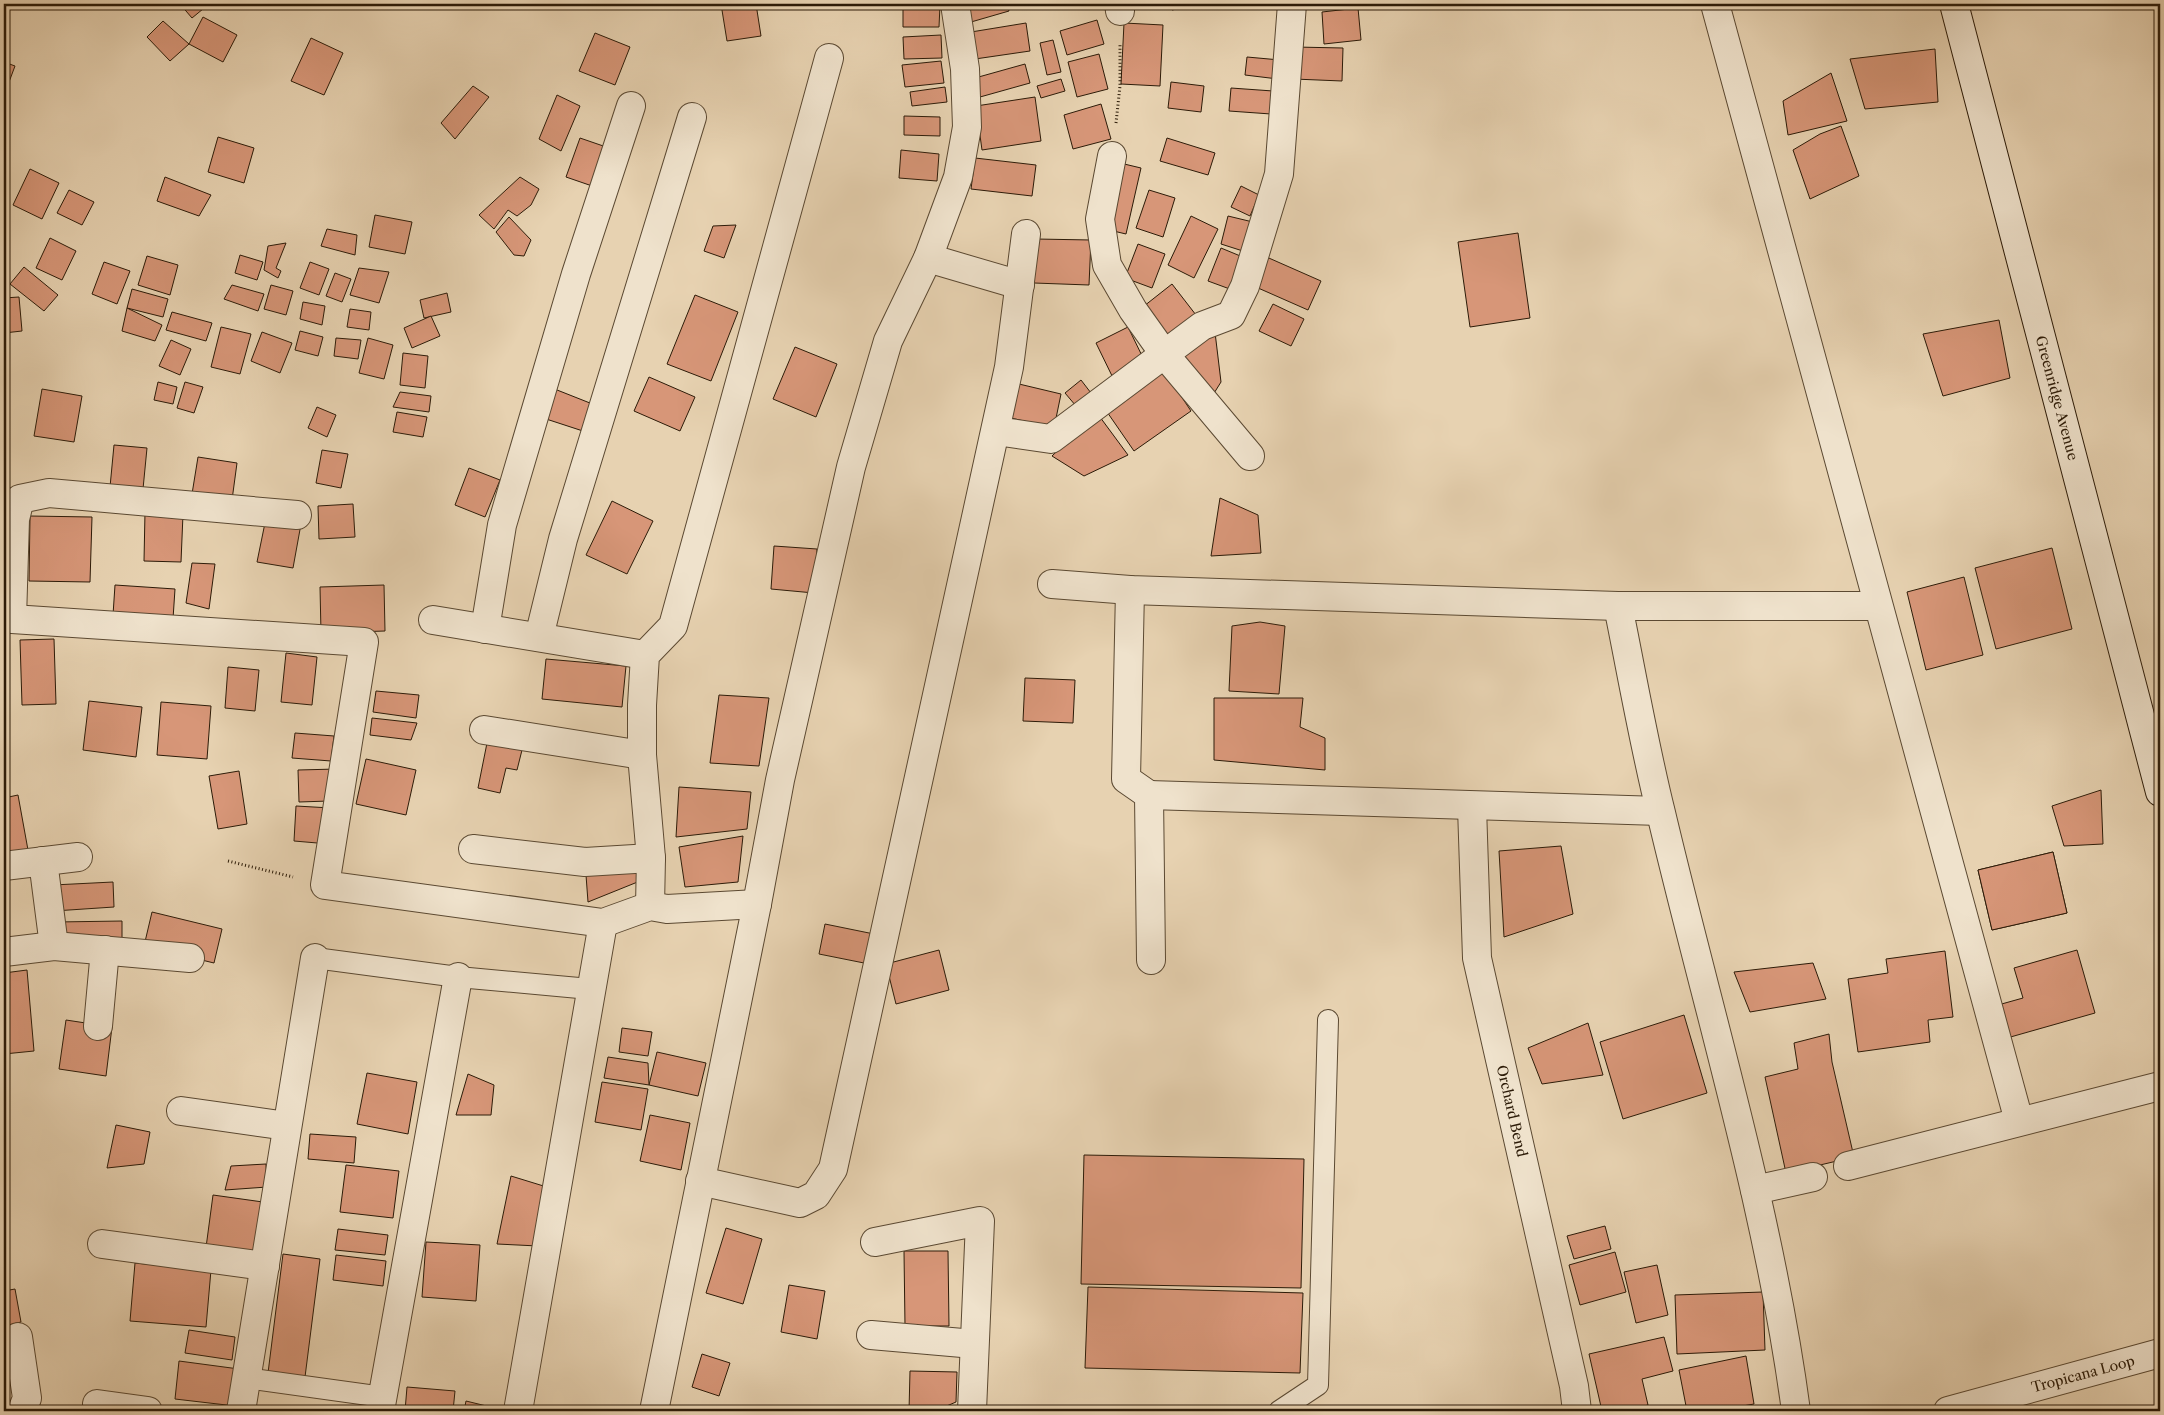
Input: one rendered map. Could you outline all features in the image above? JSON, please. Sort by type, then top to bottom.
[{"type":"street","points":[[654,1411],[757,904],[780,780],[851,467],[888,341],[928,258],[958,177],[967,127],[965,69],[956,4]]},
{"type":"street","points":[[996,431],[1051,439],[1202,326],[1231,314],[1245,286],[1280,174],[1292,4]]},
{"type":"street","points":[[1715,4],[2019,1122]]},
{"type":"street","name":"Greenridge Avenue","points":[[1954,4],[2160,792]]},
{"type":"street","points":[[650,906],[652,858],[642,756],[644,655],[673,626],[829,58]]},
{"type":"street","points":[[485,629],[502,525],[576,274],[631,106]]},
{"type":"street","points":[[539,637],[563,539],[692,117]]},
{"type":"street","points":[[1112,156],[1100,219],[1107,265],[1133,310],[1165,355],[1250,456]]},
{"type":"street","points":[[700,1181],[800,1203],[816,1195],[833,1169],[996,431],[1009,367],[1026,234]]},
{"type":"street","points":[[928,258],[1020,285]]},
{"type":"street","points":[[297,515],[49,493],[20,498],[15,519],[12,619],[364,642],[325,885],[603,924],[650,906],[667,909],[757,904]]},
{"type":"street","points":[[1052,584],[1130,590],[1618,606],[1878,606]]},
{"type":"street","points":[[1130,590],[1126,779],[1150,795],[1472,807],[1660,811]]},
{"type":"street","points":[[1618,606],[1660,811],[1755,1190],[1785,1328],[1796,1411]]},
{"type":"street","points":[[433,620],[644,655]]},
{"type":"street","points":[[484,730],[642,756]]},
{"type":"street","points":[[1150,795],[1151,960]]},
{"type":"street","name":"Orchard Bend","points":[[1472,807],[1477,958],[1572,1376],[1577,1411]]},
{"type":"street","points":[[473,849],[584,862],[652,858]]},
{"type":"street","points":[[4,866],[78,857]]},
{"type":"street","points":[[44,861],[54,946]]},
{"type":"street","points":[[518,1411],[590,989],[603,924]]},
{"type":"street","points":[[4,952],[54,946],[190,958]]},
{"type":"street","points":[[98,1026],[105,950]]},
{"type":"street","points":[[241,1411],[315,958]]},
{"type":"street","points":[[381,1404],[458,978]]},
{"type":"street","points":[[1848,1166],[2160,1086]]},
{"type":"street","points":[[181,1111],[287,1126]]},
{"type":"street","points":[[1755,1190],[1813,1177]]},
{"type":"street","points":[[875,1242],[980,1221],[972,1411]]},
{"type":"street","points":[[102,1244],[264,1266]]},
{"type":"street","points":[[871,1335],[974,1344]]},
{"type":"street","points":[[18,1337],[27,1398],[22,1411]]},
{"type":"street","name":"Tropicana Loop","points":[[1948,1411],[2160,1353]]},
{"type":"street","points":[[98,1404],[148,1411]]},
{"type":"lane","points":[[315,958],[458,978],[590,989]]},
{"type":"lane","points":[[1279,1411],[1318,1386],[1328,1020]]},
{"type":"lane","points":[[246,1378],[381,1404]]},
{"type":"path","points":[[1112,156],[1120,86],[1119,7]]},
{"type":"path","points":[[228,861],[325,885]]},
{"type":"building","points":[[180,4],[209,4],[192,18]]},
{"type":"building","points":[[721,4],[756,4],[761,36],[727,41]]},
{"type":"building","points":[[966,4],[1007,4],[1009,11],[971,22]]},
{"type":"building","points":[[1171,4],[1201,4],[1172,10]]},
{"type":"building","points":[[1315,4],[1350,4],[1351,6],[1315,9]]},
{"type":"building","points":[[903,5],[940,5],[939,27],[903,27]]},
{"type":"building","points":[[1358,8],[1361,40],[1324,44],[1322,12]]},
{"type":"building","points":[[203,17],[237,35],[223,62],[189,44]]},
{"type":"building","points":[[1097,20],[1104,44],[1067,55],[1060,31]]},
{"type":"building","points":[[163,21],[189,44],[170,61],[147,37]]},
{"type":"building","points":[[1026,23],[1030,51],[975,59],[971,32]]},
{"type":"building","points":[[1124,23],[1163,25],[1160,86],[1121,84]]},
{"type":"building","points":[[595,33],[630,47],[615,85],[579,71]]},
{"type":"building","points":[[941,35],[942,58],[904,59],[903,37]]},
{"type":"building","points":[[311,38],[343,53],[324,95],[291,81]]},
{"type":"building","points":[[1053,40],[1061,72],[1047,75],[1040,43]]},
{"type":"building","points":[[1295,47],[1343,48],[1342,81],[1294,79]]},
{"type":"building","points":[[1935,49],[1938,102],[1865,109],[1850,59]]},
{"type":"building","points":[[1099,54],[1108,89],[1077,97],[1068,62]]},
{"type":"building","points":[[1247,57],[1280,60],[1278,79],[1245,75]]},
{"type":"building","points":[[941,61],[944,83],[905,87],[902,65]]},
{"type":"building","points":[[4,62],[15,66],[9,82],[4,81]]},
{"type":"building","points":[[1025,64],[1030,83],[980,97],[975,78]]},
{"type":"building","points":[[1831,73],[1847,121],[1788,135],[1783,101]]},
{"type":"building","points":[[1061,79],[1065,91],[1041,98],[1037,86]]},
{"type":"building","points":[[1171,82],[1204,86],[1201,112],[1168,108]]},
{"type":"building","points":[[473,86],[489,97],[455,139],[441,123]]},
{"type":"building","points":[[945,87],[947,102],[912,106],[910,92]]},
{"type":"building","points":[[1231,88],[1287,92],[1285,115],[1229,111]]},
{"type":"building","points":[[557,95],[580,106],[561,151],[539,139]]},
{"type":"building","points":[[1035,97],[1041,141],[982,150],[976,106]]},
{"type":"building","points":[[1101,104],[1111,139],[1073,149],[1064,115]]},
{"type":"building","points":[[904,116],[940,117],[940,136],[904,135]]},
{"type":"building","points":[[1841,126],[1859,176],[1810,199],[1793,150],[1820,134]]},
{"type":"building","points":[[218,137],[254,148],[244,183],[208,172]]},
{"type":"building","points":[[580,138],[612,149],[598,188],[566,177]]},
{"type":"building","points":[[1167,138],[1215,153],[1208,175],[1160,161]]},
{"type":"building","points":[[901,150],[939,154],[937,181],[899,178]]},
{"type":"building","points":[[975,158],[1036,165],[1032,196],[971,189]]},
{"type":"building","points":[[1120,163],[1141,168],[1126,234],[1105,229]]},
{"type":"building","points":[[30,169],[59,183],[42,219],[13,205]]},
{"type":"building","points":[[165,177],[211,195],[199,216],[157,201]]},
{"type":"building","points":[[520,177],[539,189],[531,205],[517,216],[508,210],[494,229],[479,215]]},
{"type":"building","points":[[1241,186],[1259,195],[1250,216],[1231,207]]},
{"type":"building","points":[[69,190],[94,202],[82,225],[57,213]]},
{"type":"building","points":[[1149,190],[1175,198],[1163,237],[1136,228]]},
{"type":"building","points":[[375,215],[412,222],[405,254],[369,247]]},
{"type":"building","points":[[1191,216],[1218,229],[1194,278],[1168,265]]},
{"type":"building","points":[[1228,216],[1257,223],[1246,252],[1221,244]]},
{"type":"building","points":[[509,217],[531,240],[524,256],[514,255],[496,232]]},
{"type":"building","points":[[736,225],[724,258],[704,251],[713,226]]},
{"type":"building","points":[[327,229],[357,235],[355,255],[321,246]]},
{"type":"building","points":[[1518,233],[1530,318],[1470,327],[1458,242]]},
{"type":"building","points":[[50,238],[76,251],[62,280],[36,268]]},
{"type":"building","points":[[1036,239],[1091,240],[1089,285],[1034,283]]},
{"type":"building","points":[[286,243],[276,268],[281,271],[278,278],[264,270],[268,246]]},
{"type":"building","points":[[1138,244],[1165,254],[1152,288],[1125,278]]},
{"type":"building","points":[[1221,248],[1250,260],[1238,292],[1208,281]]},
{"type":"building","points":[[240,255],[263,262],[257,280],[235,273]]},
{"type":"building","points":[[1262,255],[1321,281],[1308,310],[1249,284]]},
{"type":"building","points":[[147,256],[178,265],[170,295],[138,285]]},
{"type":"building","points":[[104,262],[130,271],[117,304],[92,294]]},
{"type":"building","points":[[310,262],[329,269],[319,295],[300,288]]},
{"type":"building","points":[[24,267],[58,295],[44,311],[10,284]]},
{"type":"building","points":[[359,268],[389,272],[379,303],[350,295]]},
{"type":"building","points":[[335,273],[351,279],[342,302],[326,296]]},
{"type":"building","points":[[1172,284],[1196,315],[1163,341],[1139,310]]},
{"type":"building","points":[[232,285],[264,294],[258,311],[224,299]]},
{"type":"building","points":[[271,285],[293,291],[286,315],[264,309]]},
{"type":"building","points":[[132,289],[168,299],[163,317],[127,308]]},
{"type":"building","points":[[447,293],[451,312],[424,318],[420,300]]},
{"type":"building","points":[[695,295],[738,312],[711,381],[667,364]]},
{"type":"building","points":[[19,297],[22,331],[4,333],[4,298]]},
{"type":"building","points":[[303,302],[325,306],[322,325],[300,319]]},
{"type":"building","points":[[1273,304],[1304,319],[1291,346],[1259,331]]},
{"type":"building","points":[[127,308],[162,325],[155,341],[122,331]]},
{"type":"building","points":[[350,309],[371,312],[369,330],[347,327]]},
{"type":"building","points":[[172,312],[212,323],[206,341],[166,330]]},
{"type":"building","points":[[431,316],[440,336],[412,348],[404,328]]},
{"type":"building","points":[[1999,320],[2010,378],[1943,396],[1923,334]]},
{"type":"building","points":[[1214,324],[1221,382],[1211,398],[1181,367],[1182,351]]},
{"type":"building","points":[[221,327],[251,334],[240,374],[211,367]]},
{"type":"building","points":[[1128,327],[1147,366],[1115,382],[1096,343]]},
{"type":"building","points":[[300,331],[323,337],[318,356],[295,350]]},
{"type":"building","points":[[262,332],[292,343],[280,373],[251,361]]},
{"type":"building","points":[[336,338],[361,340],[358,359],[334,356]]},
{"type":"building","points":[[368,338],[393,345],[384,379],[359,373]]},
{"type":"building","points":[[171,340],[191,349],[180,375],[159,366]]},
{"type":"building","points":[[795,347],[837,364],[816,417],[773,399]]},
{"type":"building","points":[[403,353],[428,356],[425,388],[400,385]]},
{"type":"building","points":[[1163,369],[1191,411],[1134,451],[1105,409]]},
{"type":"building","points":[[649,377],[695,397],[680,431],[634,411]]},
{"type":"building","points":[[1081,380],[1091,393],[1076,406],[1065,393]]},
{"type":"building","points":[[158,382],[177,387],[173,404],[154,400]]},
{"type":"building","points":[[185,382],[203,387],[194,413],[177,408]]},
{"type":"building","points":[[1019,384],[1061,394],[1054,428],[1011,418]]},
{"type":"building","points":[[552,388],[595,405],[589,433],[537,416]]},
{"type":"building","points":[[42,389],[82,396],[74,442],[34,436]]},
{"type":"building","points":[[400,392],[431,396],[429,412],[393,407]]},
{"type":"building","points":[[317,407],[336,415],[327,437],[308,428]]},
{"type":"building","points":[[397,412],[427,417],[423,437],[393,432]]},
{"type":"building","points":[[1097,413],[1128,455],[1084,476],[1052,456]]},
{"type":"building","points":[[114,445],[147,448],[143,489],[110,487]]},
{"type":"building","points":[[322,450],[348,454],[341,488],[316,483]]},
{"type":"building","points":[[198,457],[237,463],[232,500],[192,494]]},
{"type":"building","points":[[469,468],[500,480],[485,517],[455,505]]},
{"type":"building","points":[[1220,498],[1258,515],[1261,553],[1211,556]]},
{"type":"building","points":[[612,501],[653,521],[627,574],[586,555]]},
{"type":"building","points":[[353,504],[355,537],[319,539],[318,506]]},
{"type":"building","points":[[145,512],[183,514],[181,562],[144,561]]},
{"type":"building","points":[[30,516],[92,517],[90,582],[29,581]]},
{"type":"building","points":[[266,518],[301,524],[293,568],[257,562]]},
{"type":"building","points":[[774,546],[817,549],[814,593],[771,589]]},
{"type":"building","points":[[2052,548],[2072,629],[1996,649],[1975,568]]},
{"type":"building","points":[[192,563],[215,564],[209,609],[186,603]]},
{"type":"building","points":[[1964,577],[1983,655],[1926,670],[1907,592]]},
{"type":"building","points":[[115,585],[175,589],[173,619],[113,615]]},
{"type":"building","points":[[384,585],[385,631],[321,633],[320,587]]},
{"type":"building","points":[[1260,622],[1285,626],[1279,694],[1229,691],[1232,626]]},
{"type":"building","points":[[54,639],[56,704],[22,705],[20,640]]},
{"type":"building","points":[[286,653],[317,657],[312,705],[281,702]]},
{"type":"building","points":[[546,659],[626,666],[622,707],[542,699]]},
{"type":"building","points":[[228,667],[259,670],[255,711],[225,708]]},
{"type":"building","points":[[1025,678],[1075,680],[1073,723],[1023,721]]},
{"type":"building","points":[[376,691],[419,695],[416,718],[373,712]]},
{"type":"building","points":[[719,695],[769,698],[759,766],[710,763]]},
{"type":"building","points":[[1214,698],[1303,698],[1300,727],[1325,738],[1325,770],[1214,760]]},
{"type":"building","points":[[89,701],[142,707],[136,757],[83,750]]},
{"type":"building","points":[[161,702],[211,706],[207,759],[157,755]]},
{"type":"building","points":[[372,718],[417,723],[411,740],[370,735]]},
{"type":"building","points":[[295,733],[334,736],[331,761],[292,758]]},
{"type":"building","points":[[487,743],[522,750],[517,770],[506,768],[500,793],[478,788]]},
{"type":"building","points":[[366,759],[416,770],[406,815],[356,804]]},
{"type":"building","points":[[337,769],[329,801],[299,802],[298,770]]},
{"type":"building","points":[[239,771],[247,824],[218,829],[209,776]]},
{"type":"building","points":[[679,787],[751,792],[747,829],[676,837]]},
{"type":"building","points":[[2101,790],[2103,844],[2064,846],[2052,806]]},
{"type":"building","points":[[18,795],[28,850],[4,855],[4,798]]},
{"type":"building","points":[[296,806],[331,808],[329,844],[294,841]]},
{"type":"building","points":[[743,836],[738,882],[685,887],[679,847]]},
{"type":"building","points":[[1561,846],[1573,914],[1504,937],[1499,851]]},
{"type":"building","points":[[2053,852],[2067,913],[1992,930],[1978,870]]},
{"type":"building","points":[[2053,852],[2067,913],[1992,930],[1978,870]]},
{"type":"building","points":[[644,867],[645,879],[588,902],[586,875]]},
{"type":"building","points":[[113,882],[114,907],[54,911],[53,885]]},
{"type":"building","points":[[152,912],[222,929],[214,963],[144,946]]},
{"type":"building","points":[[122,921],[122,944],[57,946],[56,922]]},
{"type":"building","points":[[825,924],[874,934],[869,964],[819,954]]},
{"type":"building","points":[[939,950],[949,990],[896,1004],[886,964]]},
{"type":"building","points":[[2077,950],[2095,1013],[2007,1038],[1998,1005],[2023,998],[2014,968]]},
{"type":"building","points":[[1945,951],[1953,1017],[1928,1020],[1930,1042],[1858,1052],[1848,979],[1888,973],[1886,959]]},
{"type":"building","points":[[1813,963],[1826,999],[1750,1012],[1734,972]]},
{"type":"building","points":[[27,970],[34,1051],[4,1054],[4,973]]},
{"type":"building","points":[[1684,1015],[1707,1093],[1623,1119],[1600,1042]]},
{"type":"building","points":[[66,1020],[112,1027],[106,1076],[59,1069]]},
{"type":"building","points":[[1588,1023],[1603,1075],[1542,1084],[1528,1048]]},
{"type":"building","points":[[622,1028],[652,1032],[648,1056],[619,1052]]},
{"type":"building","points":[[1829,1034],[1832,1062],[1854,1157],[1786,1173],[1765,1077],[1798,1069],[1794,1043]]},
{"type":"building","points":[[657,1052],[706,1063],[698,1096],[649,1085]]},
{"type":"building","points":[[608,1057],[648,1063],[649,1085],[604,1078]]},
{"type":"building","points":[[367,1073],[417,1082],[408,1134],[357,1124]]},
{"type":"building","points":[[468,1074],[494,1085],[491,1115],[456,1115]]},
{"type":"building","points":[[602,1082],[648,1089],[641,1130],[595,1122]]},
{"type":"building","points":[[650,1115],[690,1123],[681,1170],[640,1161]]},
{"type":"building","points":[[116,1125],[150,1132],[144,1164],[107,1168]]},
{"type":"building","points":[[310,1134],[356,1137],[354,1163],[308,1159]]},
{"type":"building","points":[[1084,1155],[1304,1159],[1301,1288],[1081,1284]]},
{"type":"building","points":[[266,1164],[267,1187],[225,1190],[231,1166]]},
{"type":"building","points":[[346,1165],[399,1171],[393,1218],[340,1212]]},
{"type":"building","points":[[511,1176],[550,1188],[538,1246],[497,1244]]},
{"type":"building","points":[[213,1195],[270,1203],[262,1263],[205,1255]]},
{"type":"building","points":[[1605,1226],[1611,1249],[1574,1259],[1567,1236]]},
{"type":"building","points":[[726,1228],[762,1239],[743,1304],[706,1293]]},
{"type":"building","points":[[338,1229],[388,1235],[385,1255],[335,1250]]},
{"type":"building","points":[[426,1242],[480,1245],[476,1301],[422,1297]]},
{"type":"building","points":[[904,1251],[948,1251],[949,1326],[905,1326]]},
{"type":"building","points":[[1615,1252],[1626,1292],[1580,1305],[1569,1265]]},
{"type":"building","points":[[283,1254],[320,1259],[305,1377],[268,1373]]},
{"type":"building","points":[[336,1255],[386,1261],[383,1286],[333,1280]]},
{"type":"building","points":[[135,1263],[211,1270],[206,1327],[130,1321]]},
{"type":"building","points":[[1657,1265],[1668,1315],[1636,1323],[1624,1272]]},
{"type":"building","points":[[789,1285],[825,1291],[817,1339],[781,1332]]},
{"type":"building","points":[[1088,1287],[1303,1293],[1300,1373],[1085,1368]]},
{"type":"building","points":[[15,1289],[21,1322],[4,1326],[4,1291]]},
{"type":"building","points":[[1763,1292],[1765,1350],[1677,1354],[1675,1295]]},
{"type":"building","points":[[189,1330],[235,1337],[232,1360],[185,1353]]},
{"type":"building","points":[[1664,1337],[1673,1371],[1642,1379],[1648,1405],[1624,1411],[1602,1411],[1589,1354]]},
{"type":"building","points":[[702,1354],[730,1363],[719,1396],[692,1387]]},
{"type":"building","points":[[1746,1356],[1754,1404],[1714,1411],[1687,1411],[1679,1370]]},
{"type":"building","points":[[179,1361],[239,1369],[235,1406],[175,1399]]},
{"type":"building","points":[[910,1371],[957,1372],[956,1402],[935,1411],[909,1411]]},
{"type":"building","points":[[407,1387],[455,1391],[453,1411],[405,1411]]},
{"type":"building","points":[[466,1401],[507,1411],[464,1411]]}]
